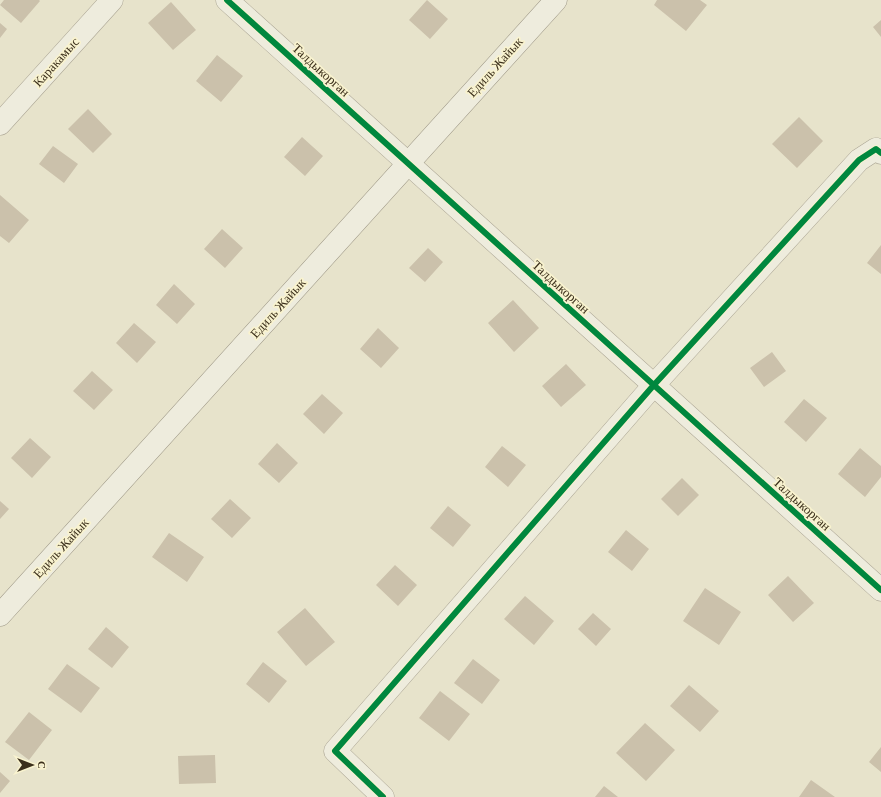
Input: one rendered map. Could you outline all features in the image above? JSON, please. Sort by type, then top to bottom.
[{"type":"street","name":"Каракамыс","points":[[0,124],[112,0]]},
{"type":"street","name":"Талдыкорган","points":[[227,0],[653,386],[881,590]]},
{"type":"street","name":"Едиль Жайык","points":[[0,615],[556,0]]},
{"type":"street","points":[[383,797],[334,751],[653,386],[859,160],[876,149],[881,153]]},
{"type":"building","points":[[4,0],[40,1],[21,23],[0,5]]},
{"type":"building","points":[[427,0],[448,19],[430,39],[409,20]]},
{"type":"building","points":[[657,0],[700,0],[707,5],[686,31],[654,5]]},
{"type":"building","points":[[171,2],[196,30],[173,50],[148,23]]},
{"type":"building","points":[[881,20],[881,37],[873,27]]},
{"type":"building","points":[[0,23],[7,29],[0,38]]},
{"type":"building","points":[[217,55],[243,76],[221,102],[196,81]]},
{"type":"building","points":[[88,109],[112,134],[93,153],[68,129]]},
{"type":"building","points":[[799,117],[823,141],[797,168],[772,144]]},
{"type":"building","points":[[302,137],[323,156],[305,176],[284,157]]},
{"type":"building","points":[[53,146],[78,164],[64,183],[39,164]]},
{"type":"building","points":[[0,195],[29,220],[9,243],[0,236]]},
{"type":"building","points":[[222,229],[243,248],[225,268],[204,249]]},
{"type":"building","points":[[881,245],[881,274],[867,263]]},
{"type":"building","points":[[428,248],[443,262],[425,282],[409,268]]},
{"type":"building","points":[[174,284],[195,304],[177,324],[156,305]]},
{"type":"building","points":[[513,300],[539,328],[514,352],[488,323]]},
{"type":"building","points":[[134,323],[156,342],[137,363],[116,343]]},
{"type":"building","points":[[378,328],[399,348],[381,368],[360,349]]},
{"type":"building","points":[[772,352],[786,371],[764,387],[750,368]]},
{"type":"building","points":[[566,364],[586,385],[561,407],[542,386]]},
{"type":"building","points":[[92,371],[113,390],[94,410],[73,391]]},
{"type":"building","points":[[322,394],[343,413],[324,434],[303,414]]},
{"type":"building","points":[[804,399],[827,418],[806,442],[784,422]]},
{"type":"building","points":[[30,438],[51,457],[32,478],[11,458]]},
{"type":"building","points":[[277,443],[298,463],[279,483],[258,464]]},
{"type":"building","points":[[502,446],[526,465],[508,487],[485,467]]},
{"type":"building","points":[[860,448],[881,466],[881,477],[865,497],[838,474]]},
{"type":"building","points":[[682,478],[699,495],[678,516],[661,499]]},
{"type":"building","points":[[230,499],[251,518],[232,538],[211,519]]},
{"type":"building","points":[[0,501],[9,509],[0,519]]},
{"type":"building","points":[[448,506],[471,525],[453,547],[430,528]]},
{"type":"building","points":[[626,530],[649,549],[632,571],[608,552]]},
{"type":"building","points":[[169,533],[204,557],[187,582],[152,557]]},
{"type":"building","points":[[395,565],[417,585],[398,606],[376,585]]},
{"type":"building","points":[[788,576],[814,603],[793,622],[768,595]]},
{"type":"building","points":[[705,588],[741,612],[719,645],[683,621]]},
{"type":"building","points":[[525,596],[554,621],[534,645],[504,619]]},
{"type":"building","points":[[305,608],[335,642],[306,666],[277,632]]},
{"type":"building","points":[[593,613],[611,629],[596,646],[578,629]]},
{"type":"building","points":[[106,627],[129,647],[112,668],[88,649]]},
{"type":"building","points":[[473,659],[500,680],[482,704],[454,683]]},
{"type":"building","points":[[263,662],[287,681],[269,703],[246,684]]},
{"type":"building","points":[[67,664],[100,688],[81,713],[48,689]]},
{"type":"building","points":[[689,685],[719,711],[700,732],[670,706]]},
{"type":"building","points":[[440,691],[470,714],[449,741],[419,718]]},
{"type":"building","points":[[29,712],[52,730],[29,760],[5,742]]},
{"type":"building","points":[[645,723],[675,750],[646,781],[616,753]]},
{"type":"building","points":[[881,747],[881,772],[869,762]]},
{"type":"building","points":[[215,755],[216,783],[179,784],[178,756]]},
{"type":"building","points":[[0,772],[10,781],[0,793]]},
{"type":"building","points":[[811,780],[835,797],[799,797]]},
{"type":"building","points":[[604,786],[618,797],[595,797]]},
{"type":"cycle path","points":[[227,0],[881,590]]},
{"type":"cycle path","points":[[383,797],[335,751],[653,386],[859,160],[876,149],[881,153]]}]
